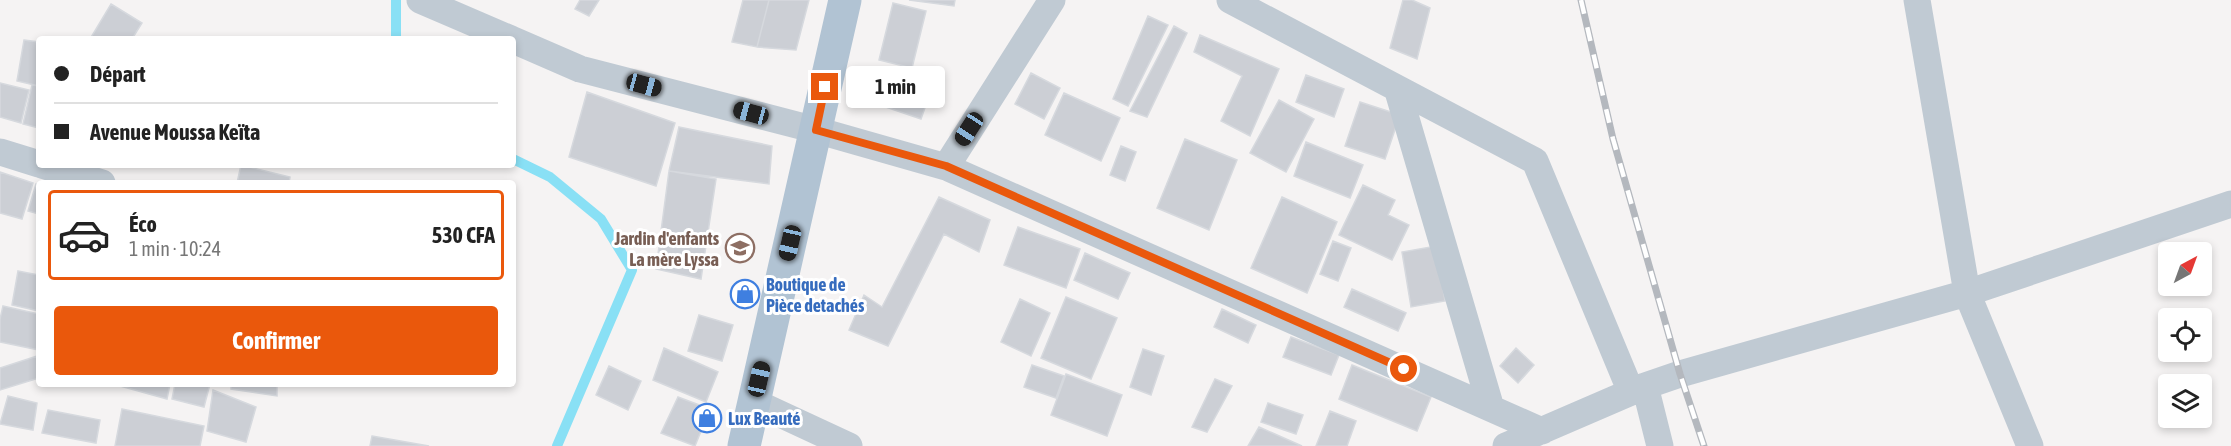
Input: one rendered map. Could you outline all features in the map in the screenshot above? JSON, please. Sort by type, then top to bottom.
[{"type":"main road","points":[[744,446],[845,0]]},
{"type":"street","points":[[420,0],[503,36]]},
{"type":"street","points":[[946,166],[1052,0]]},
{"type":"street","points":[[1230,0],[1535,161],[1638,389],[1660,446]]},
{"type":"street","points":[[1917,0],[1967,293],[2030,446]]},
{"type":"street","points":[[516,42],[580,69],[946,166],[1542,431]]},
{"type":"street","points":[[1397,88],[1491,408]]},
{"type":"street","points":[[0,152],[36,163]]},
{"type":"street","points":[[54,168],[92,180]]},
{"type":"street","points":[[1506,446],[1638,389],[1691,371],[1967,293],[2231,204]]},
{"type":"street","points":[[754,402],[849,446]]},
{"type":"building","points":[[580,0],[599,0],[589,16],[575,9]]},
{"type":"building","points":[[743,0],[769,0],[757,47],[732,42]]},
{"type":"building","points":[[769,0],[809,0],[796,50],[757,47]]},
{"type":"building","points":[[909,0],[955,0],[954,6]]},
{"type":"building","points":[[1403,0],[1412,0],[1430,8],[1417,59],[1390,48]]},
{"type":"building","points":[[893,3],[926,11],[912,68],[879,60]]},
{"type":"building","points":[[111,4],[142,23],[134,36],[92,36]]},
{"type":"building","points":[[1148,16],[1168,25],[1128,106],[1113,99]]},
{"type":"building","points":[[1174,26],[1187,33],[1147,117],[1130,111]]},
{"type":"building","points":[[1200,35],[1279,69],[1250,136],[1221,121],[1242,76],[1194,52]]},
{"type":"building","points":[[24,40],[36,42],[36,85],[17,81]]},
{"type":"building","points":[[883,67],[933,85],[921,119],[871,102]]},
{"type":"building","points":[[1031,73],[1060,88],[1044,119],[1015,104]]},
{"type":"building","points":[[1306,75],[1344,89],[1334,117],[1296,102]]},
{"type":"building","points":[[0,83],[29,90],[21,123],[0,117]]},
{"type":"building","points":[[32,85],[36,86],[36,127],[23,124]]},
{"type":"building","points":[[587,92],[675,123],[656,186],[569,157]]},
{"type":"building","points":[[1064,93],[1120,118],[1101,161],[1045,135]]},
{"type":"building","points":[[1279,100],[1314,119],[1286,172],[1250,153]]},
{"type":"building","points":[[1360,102],[1400,115],[1385,159],[1345,146]]},
{"type":"building","points":[[679,127],[772,146],[769,184],[669,171]]},
{"type":"building","points":[[1185,139],[1237,160],[1209,230],[1157,208]]},
{"type":"building","points":[[1306,142],[1363,165],[1350,198],[1294,176]]},
{"type":"building","points":[[1121,146],[1136,152],[1125,181],[1110,175]]},
{"type":"building","points":[[240,168],[253,168],[290,177],[290,180],[238,180]]},
{"type":"building","points":[[669,171],[716,179],[701,279],[656,269]]},
{"type":"building","points":[[0,172],[33,183],[22,219],[0,213]]},
{"type":"building","points":[[36,184],[36,213],[28,211]]},
{"type":"building","points":[[1363,185],[1395,200],[1388,215],[1409,225],[1392,260],[1339,235]]},
{"type":"building","points":[[939,197],[990,220],[979,252],[944,234],[888,346],[849,330],[864,295],[882,307]]},
{"type":"building","points":[[1282,197],[1337,222],[1307,293],[1251,268]]},
{"type":"building","points":[[1018,227],[1080,249],[1066,288],[1004,265]]},
{"type":"building","points":[[1333,241],[1351,248],[1338,281],[1320,274]]},
{"type":"building","points":[[1436,246],[1445,301],[1411,307],[1402,252]]},
{"type":"building","points":[[1085,253],[1130,273],[1118,299],[1074,280]]},
{"type":"building","points":[[18,271],[36,274],[36,310],[12,305]]},
{"type":"building","points":[[1352,289],[1406,313],[1398,331],[1344,307]]},
{"type":"building","points":[[1066,297],[1117,318],[1091,379],[1041,358]]},
{"type":"building","points":[[1020,299],[1050,313],[1031,356],[1001,342]]},
{"type":"building","points":[[3,306],[36,313],[36,349],[0,342],[0,319]]},
{"type":"building","points":[[1222,309],[1256,325],[1248,343],[1214,327]]},
{"type":"building","points":[[699,315],[733,325],[722,361],[688,351]]},
{"type":"building","points":[[1291,337],[1339,355],[1331,375],[1283,357]]},
{"type":"building","points":[[664,348],[718,372],[706,402],[653,380]]},
{"type":"building","points":[[1516,348],[1534,365],[1518,383],[1500,366]]},
{"type":"building","points":[[1143,349],[1164,356],[1151,395],[1130,387]]},
{"type":"building","points":[[36,356],[36,379],[0,390],[0,368]]},
{"type":"building","points":[[1032,365],[1064,376],[1056,398],[1024,387]]},
{"type":"building","points":[[1352,365],[1431,397],[1417,431],[1339,399]]},
{"type":"building","points":[[609,366],[641,381],[628,410],[596,395]]},
{"type":"building","points":[[1066,374],[1122,395],[1107,436],[1051,415]]},
{"type":"building","points":[[1215,379],[1232,386],[1207,432],[1192,427]]},
{"type":"building","points":[[124,387],[169,387],[167,399]]},
{"type":"building","points":[[174,387],[209,387],[204,407],[172,399]]},
{"type":"building","points":[[231,387],[277,387],[277,396],[231,389]]},
{"type":"building","points":[[213,390],[256,407],[246,442],[207,431]]},
{"type":"building","points":[[8,396],[37,403],[33,430],[0,424]]},
{"type":"building","points":[[678,397],[710,409],[695,446],[661,433]]},
{"type":"building","points":[[1268,403],[1303,415],[1296,434],[1261,422]]},
{"type":"building","points":[[122,409],[204,426],[200,446],[115,446]]},
{"type":"building","points":[[48,410],[100,420],[96,443],[42,433]]},
{"type":"building","points":[[1330,411],[1356,421],[1347,446],[1316,446]]},
{"type":"building","points":[[1259,427],[1302,446],[1248,446]]},
{"type":"building","points":[[372,436],[429,446],[370,446]]},
{"type":"waterway","points":[[396,0],[396,36]]},
{"type":"waterway","points":[[516,160],[550,177],[601,219],[632,270],[557,446]]},
{"type":"railway","points":[[1581,0],[1613,139],[1680,374],[1704,446]]},
{"type":"place","name":"Jardin d'enfants La mère Lyssa","points":[[740,248]]},
{"type":"place","name":"Boutique de Pièce detachés","points":[[745,294]]},
{"type":"place","name":"Lux Beauté","points":[[707,418]]},
{"type":"route","points":[[825,87],[816,130],[946,166],[1404,369]]}]
